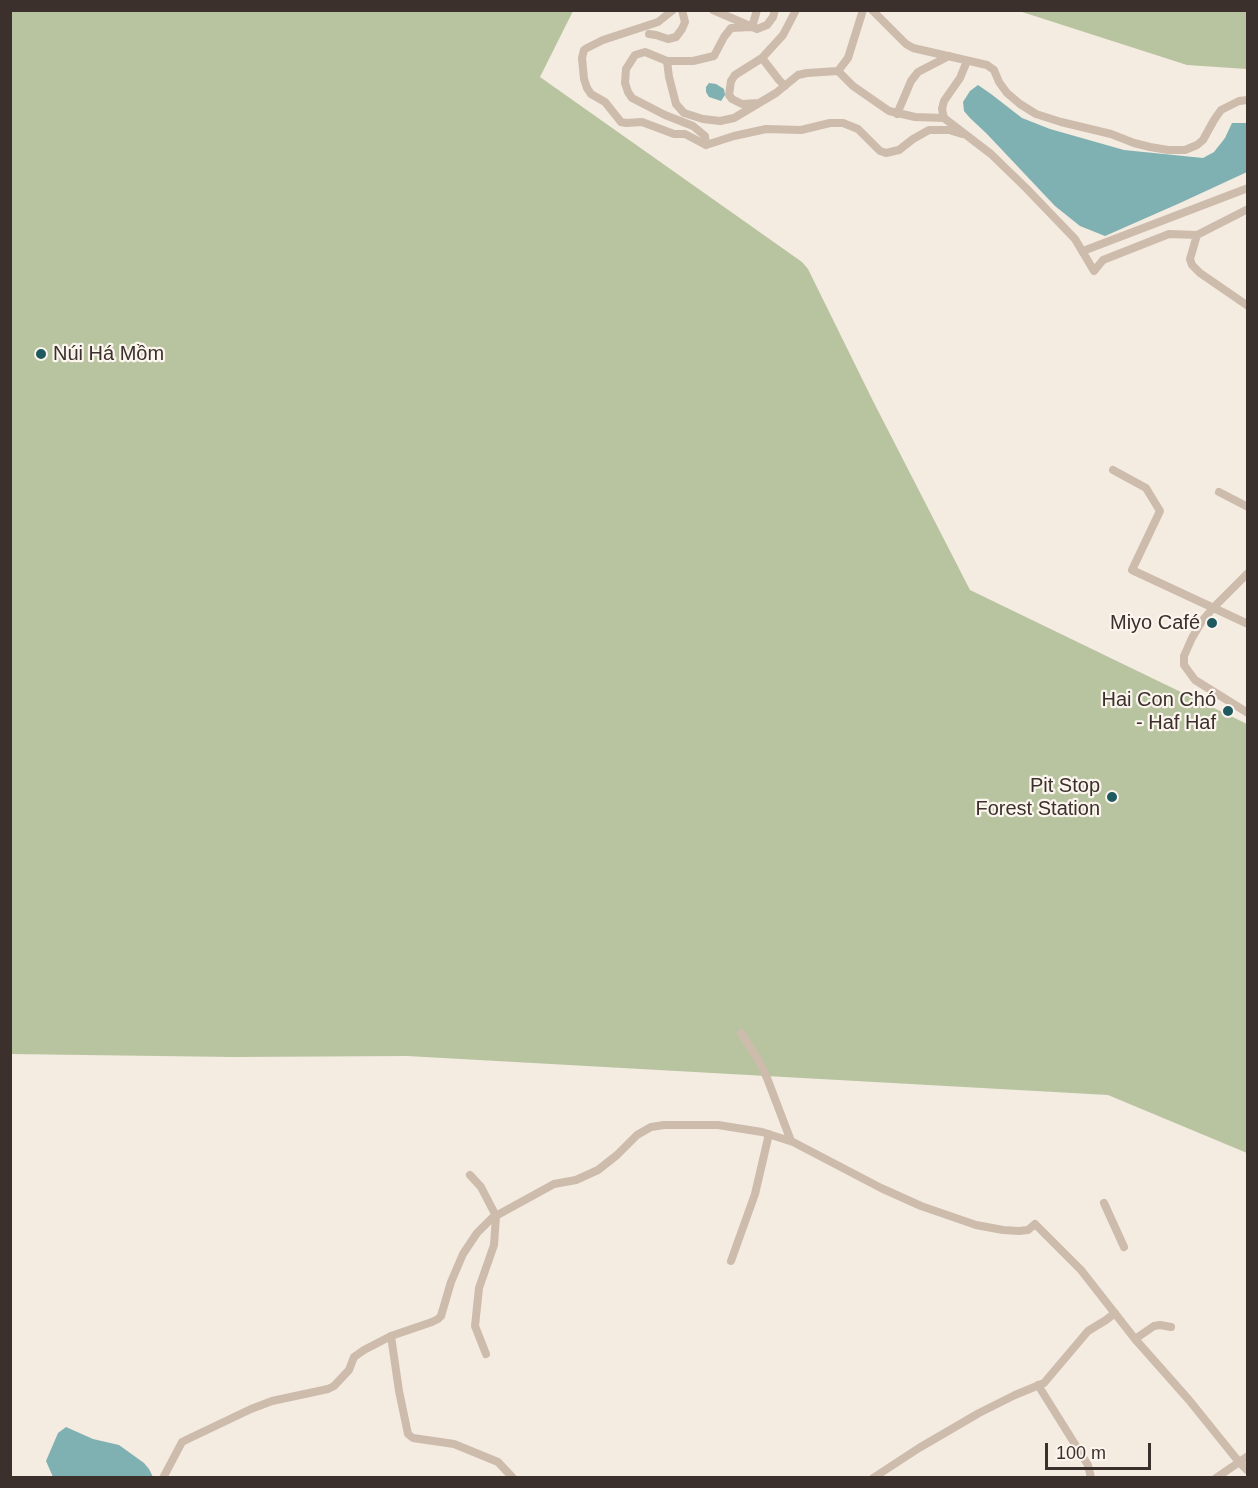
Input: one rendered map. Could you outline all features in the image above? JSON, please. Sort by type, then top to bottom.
[{"type":"street","points":[[673,10],[658,22],[603,40],[584,50],[582,58],[587,88],[591,94],[605,102],[621,122],[642,122],[674,134],[686,134],[706,145],[766,129],[792,131],[837,122],[858,129],[880,151],[886,153],[899,150],[929,130],[949,130],[968,136]]},
{"type":"street","points":[[650,34],[668,39],[676,37],[686,22],[681,10]]},
{"type":"street","points":[[712,10],[757,29],[767,25],[775,10]]},
{"type":"street","points":[[752,27],[757,10]]},
{"type":"street","points":[[667,62],[676,104],[684,113],[693,117],[727,120],[776,93],[798,75],[837,71],[848,58],[863,10]]},
{"type":"street","points":[[872,10],[906,44],[913,48],[987,65],[994,70],[1007,93],[1036,114],[1111,134],[1134,143],[1168,150],[1185,150],[1203,140],[1221,110],[1239,101],[1248,100]]},
{"type":"street","points":[[760,103],[742,104],[736,101],[729,94],[731,81],[735,75],[762,58],[783,35],[795,11]]},
{"type":"street","points":[[706,145],[705,136],[693,126],[665,115],[629,95],[625,83],[626,69],[635,55],[645,52],[667,62],[693,61],[714,56],[731,28],[752,27]]},
{"type":"street","points":[[897,114],[911,81],[918,72],[949,56]]},
{"type":"street","points":[[762,58],[785,86]]},
{"type":"street","points":[[944,118],[942,109],[944,101],[960,78],[968,61]]},
{"type":"street","points":[[837,71],[867,97],[889,111],[915,117],[944,118],[968,136],[1020,181],[1076,239],[1095,271],[1103,260],[1169,234],[1197,235],[1248,209]]},
{"type":"street","points":[[1083,251],[1248,188]]},
{"type":"street","points":[[1197,235],[1190,259],[1192,265],[1248,306]]},
{"type":"street","points":[[1113,470],[1146,488],[1160,511],[1132,570],[1248,624]]},
{"type":"street","points":[[1219,492],[1248,507]]},
{"type":"street","points":[[1248,573],[1213,608],[1192,638],[1184,656],[1184,665],[1195,680],[1248,713]]},
{"type":"street","points":[[741,1033],[767,1078],[791,1141]]},
{"type":"street","points":[[163,1478],[182,1443],[251,1409],[290,1396],[328,1389],[334,1386],[349,1370],[354,1356],[391,1336],[432,1322],[441,1316],[451,1282],[464,1254],[477,1233],[496,1216],[554,1184],[576,1180],[598,1170],[637,1136],[651,1127],[664,1125],[718,1125],[762,1132],[791,1141],[881,1188],[937,1212],[976,1225],[1010,1231],[1028,1230],[1035,1224],[1081,1270],[1135,1339],[1248,1471]]},
{"type":"street","points":[[731,1261],[755,1194],[769,1134]]},
{"type":"street","points":[[470,1175],[481,1187],[496,1216],[494,1245],[479,1288],[475,1326],[486,1354]]},
{"type":"street","points":[[1104,1203],[1124,1247]]},
{"type":"street","points":[[873,1478],[918,1448],[979,1413],[1044,1383],[1088,1331],[1114,1313]]},
{"type":"street","points":[[1135,1339],[1154,1326],[1171,1327]]},
{"type":"street","points":[[391,1336],[408,1434],[413,1438],[454,1444],[498,1462],[513,1478]]},
{"type":"street","points":[[1038,1385],[1088,1465],[1091,1478]]},
{"type":"street","points":[[1217,1477],[1248,1456]]},
{"type":"green space","points":[[11,11],[573,11],[540,77],[802,262],[808,269],[970,590],[1247,724],[1247,1153],[1108,1095],[407,1056],[233,1057],[11,1054]]},
{"type":"green space","points":[[1019,11],[1247,11],[1247,69],[1187,65]]},
{"type":"water","points":[[709,83],[724,89],[725,95],[721,101],[709,97],[706,87]]},
{"type":"water","points":[[978,85],[1022,118],[1050,129],[1124,150],[1203,158],[1214,152],[1225,138],[1232,123],[1246,123],[1248,125],[1247,172],[1105,236],[1080,226],[1055,206],[964,111],[963,102],[970,91]]},
{"type":"water","points":[[66,1427],[93,1439],[119,1445],[144,1463],[153,1477],[53,1477],[46,1461],[58,1433]]},
{"type":"place","name":"Núi Há Mồm","points":[[41,354]]},
{"type":"place","name":"Miyo Café","points":[[1212,623]]},
{"type":"place","name":"Hai Con Chó - Haf Haf","points":[[1228,711]]},
{"type":"place","name":"Pit Stop Forest Station","points":[[1112,797]]}]
